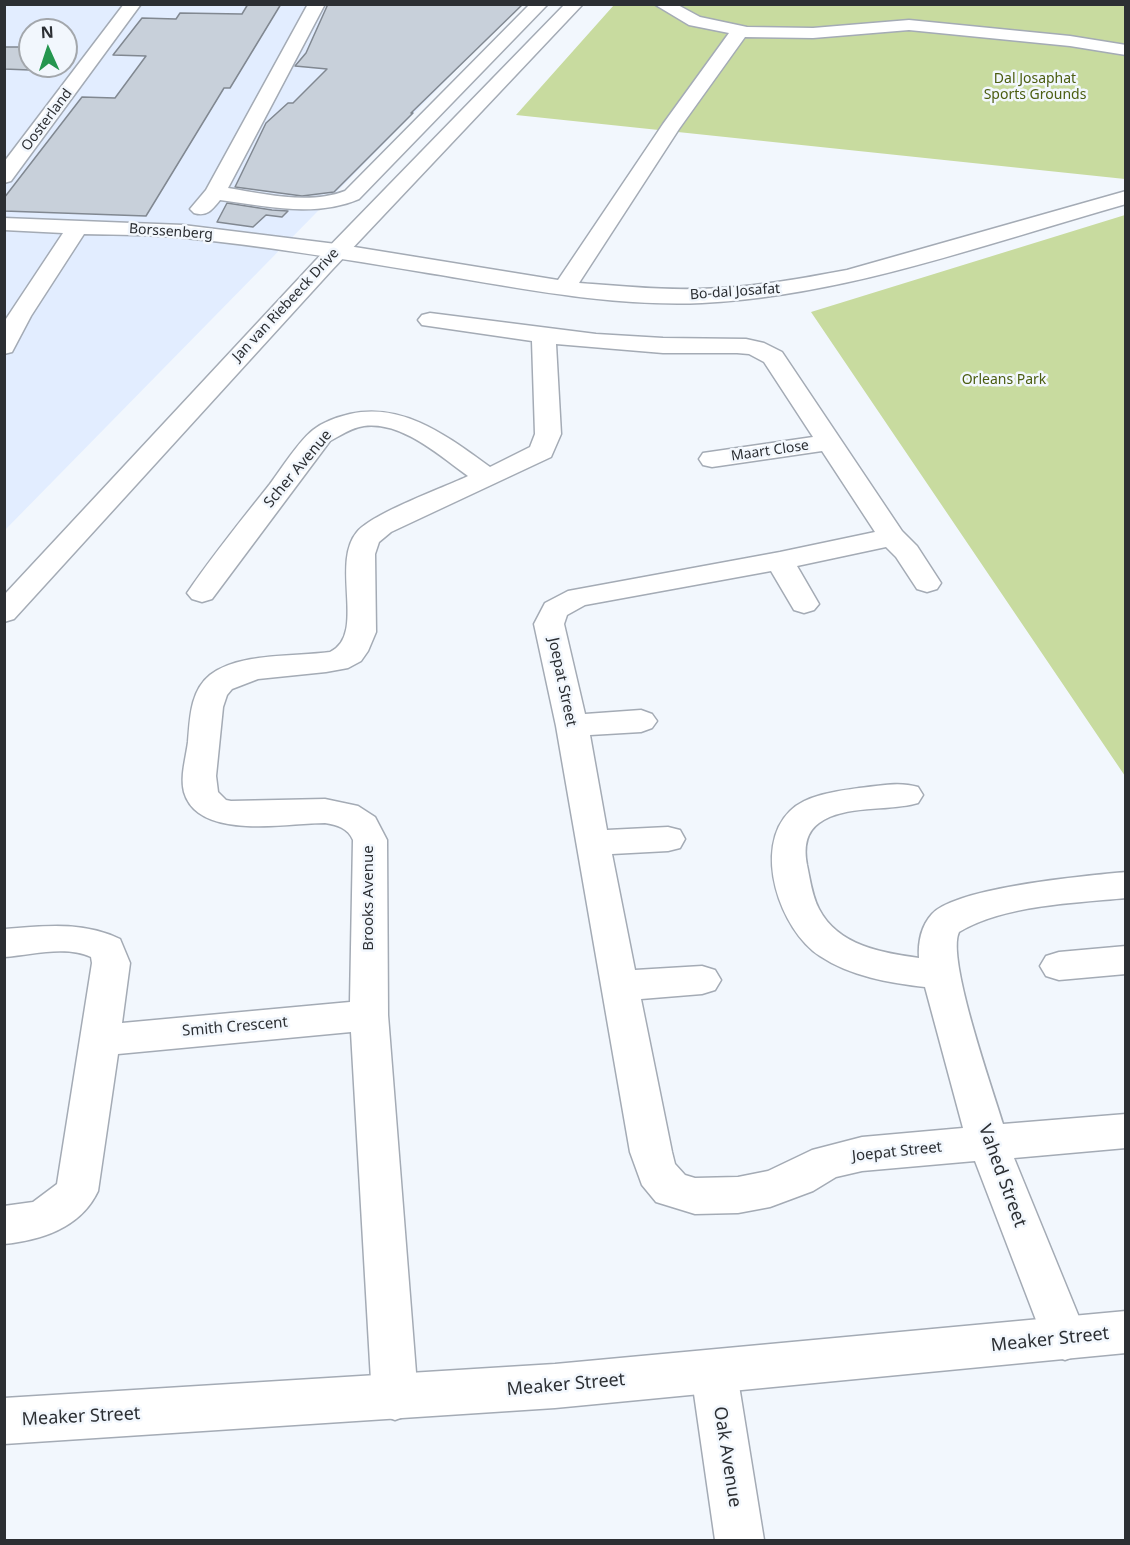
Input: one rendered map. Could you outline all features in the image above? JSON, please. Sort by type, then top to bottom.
[{"type":"street","name":"Oosterland","points":[[4,177],[133,4]]},
{"type":"street","points":[[183,231],[215,193],[317,4]]},
{"type":"street","points":[[215,193],[310,203],[344,200],[352,195],[540,4]]},
{"type":"street","name":"Jan van Riebeeck Drive","points":[[4,613],[336,251],[575,4]]},
{"type":"street","points":[[662,4],[695,21],[740,31],[813,33],[891,25],[1059,39],[1125,50]]},
{"type":"street","points":[[891,25],[908,6]]},
{"type":"street","points":[[564,288],[687,104],[740,31]]},
{"type":"street","name":"Bo-dal Josafat","points":[[336,251],[564,288],[654,296],[702,296],[800,286],[850,276],[1125,197]]},
{"type":"street","name":"Borssenberg","points":[[4,224],[183,231],[336,251]]},
{"type":"street","points":[[4,347],[19,316],[77,227]]},
{"type":"street","points":[[429,320],[544,336],[631,344],[745,346],[765,351],[773,357],[892,537],[907,552],[927,583]]},
{"type":"street","name":"Brooks Avenue","points":[[395,1398],[369,1015],[370,840],[364,825],[350,815],[329,810],[242,815],[217,809],[204,799],[199,785],[208,706],[213,690],[221,682],[235,675],[254,670],[333,662],[350,655],[359,645],[362,632],[359,565],[360,551],[366,538],[381,526],[542,451],[547,442],[544,336]]},
{"type":"street","name":"Scher Avenue","points":[[202,593],[321,436],[334,426],[350,420],[395,419],[411,425],[488,478]]},
{"type":"street","name":"Maart Close","points":[[712,459],[829,442]]},
{"type":"street","name":"Joepat Street","points":[[892,537],[780,561],[578,597],[561,604],[552,613],[549,624],[572,726],[592,843],[651,1152],[657,1173],[671,1189],[695,1196],[738,1195],[770,1189],[798,1178],[827,1162],[862,1154],[1125,1131]]},
{"type":"street","points":[[780,561],[804,604]]},
{"type":"street","points":[[572,726],[641,722]]},
{"type":"street","points":[[906,795],[831,806],[810,813],[796,824],[789,841],[789,863],[806,919],[820,937],[842,952],[895,970],[944,992]]},
{"type":"street","points":[[592,843],[668,838]]},
{"type":"street","name":"Vahed Street","points":[[1065,1339],[988,1143],[944,992],[936,956],[938,940],[945,923],[963,913],[1044,895],[1125,885]]},
{"type":"street","points":[[4,943],[75,939],[94,941],[107,949],[111,963],[76,1191],[66,1206],[47,1217],[4,1226]]},
{"type":"street","points":[[1059,966],[1125,960]]},
{"type":"street","points":[[621,986],[702,980]]},
{"type":"street","name":"Smith Crescent","points":[[101,1040],[369,1015]]},
{"type":"street","name":"Meaker Street","points":[[4,1421],[395,1398],[714,1373],[1125,1332]]},
{"type":"street","name":"Oak Avenue","points":[[714,1373],[740,1540]]},
{"type":"shaded area","points":[[5,5],[520,5],[5,530]]},
{"type":"green space","name":"Dal Josaphat Sports Grounds","points":[[614,5],[1125,5],[1125,179],[516,115]]},
{"type":"green space","name":"Orleans Park","points":[[1126,215],[1125,776],[811,312]]},
{"type":"building","points":[[248,4],[281,4],[230,88],[224,88],[146,216],[4,211],[4,198],[82,97],[115,98],[146,56],[113,55],[142,18],[176,19],[180,13],[242,14]]},
{"type":"building","points":[[328,4],[523,4],[334,192],[302,196],[235,187],[266,123],[288,103],[293,103],[327,69],[295,66],[306,53]]},
{"type":"building","points":[[4,47],[18,47],[18,70],[4,69]]},
{"type":"building","points":[[227,203],[288,211],[282,217],[266,215],[253,227],[217,222]]}]
